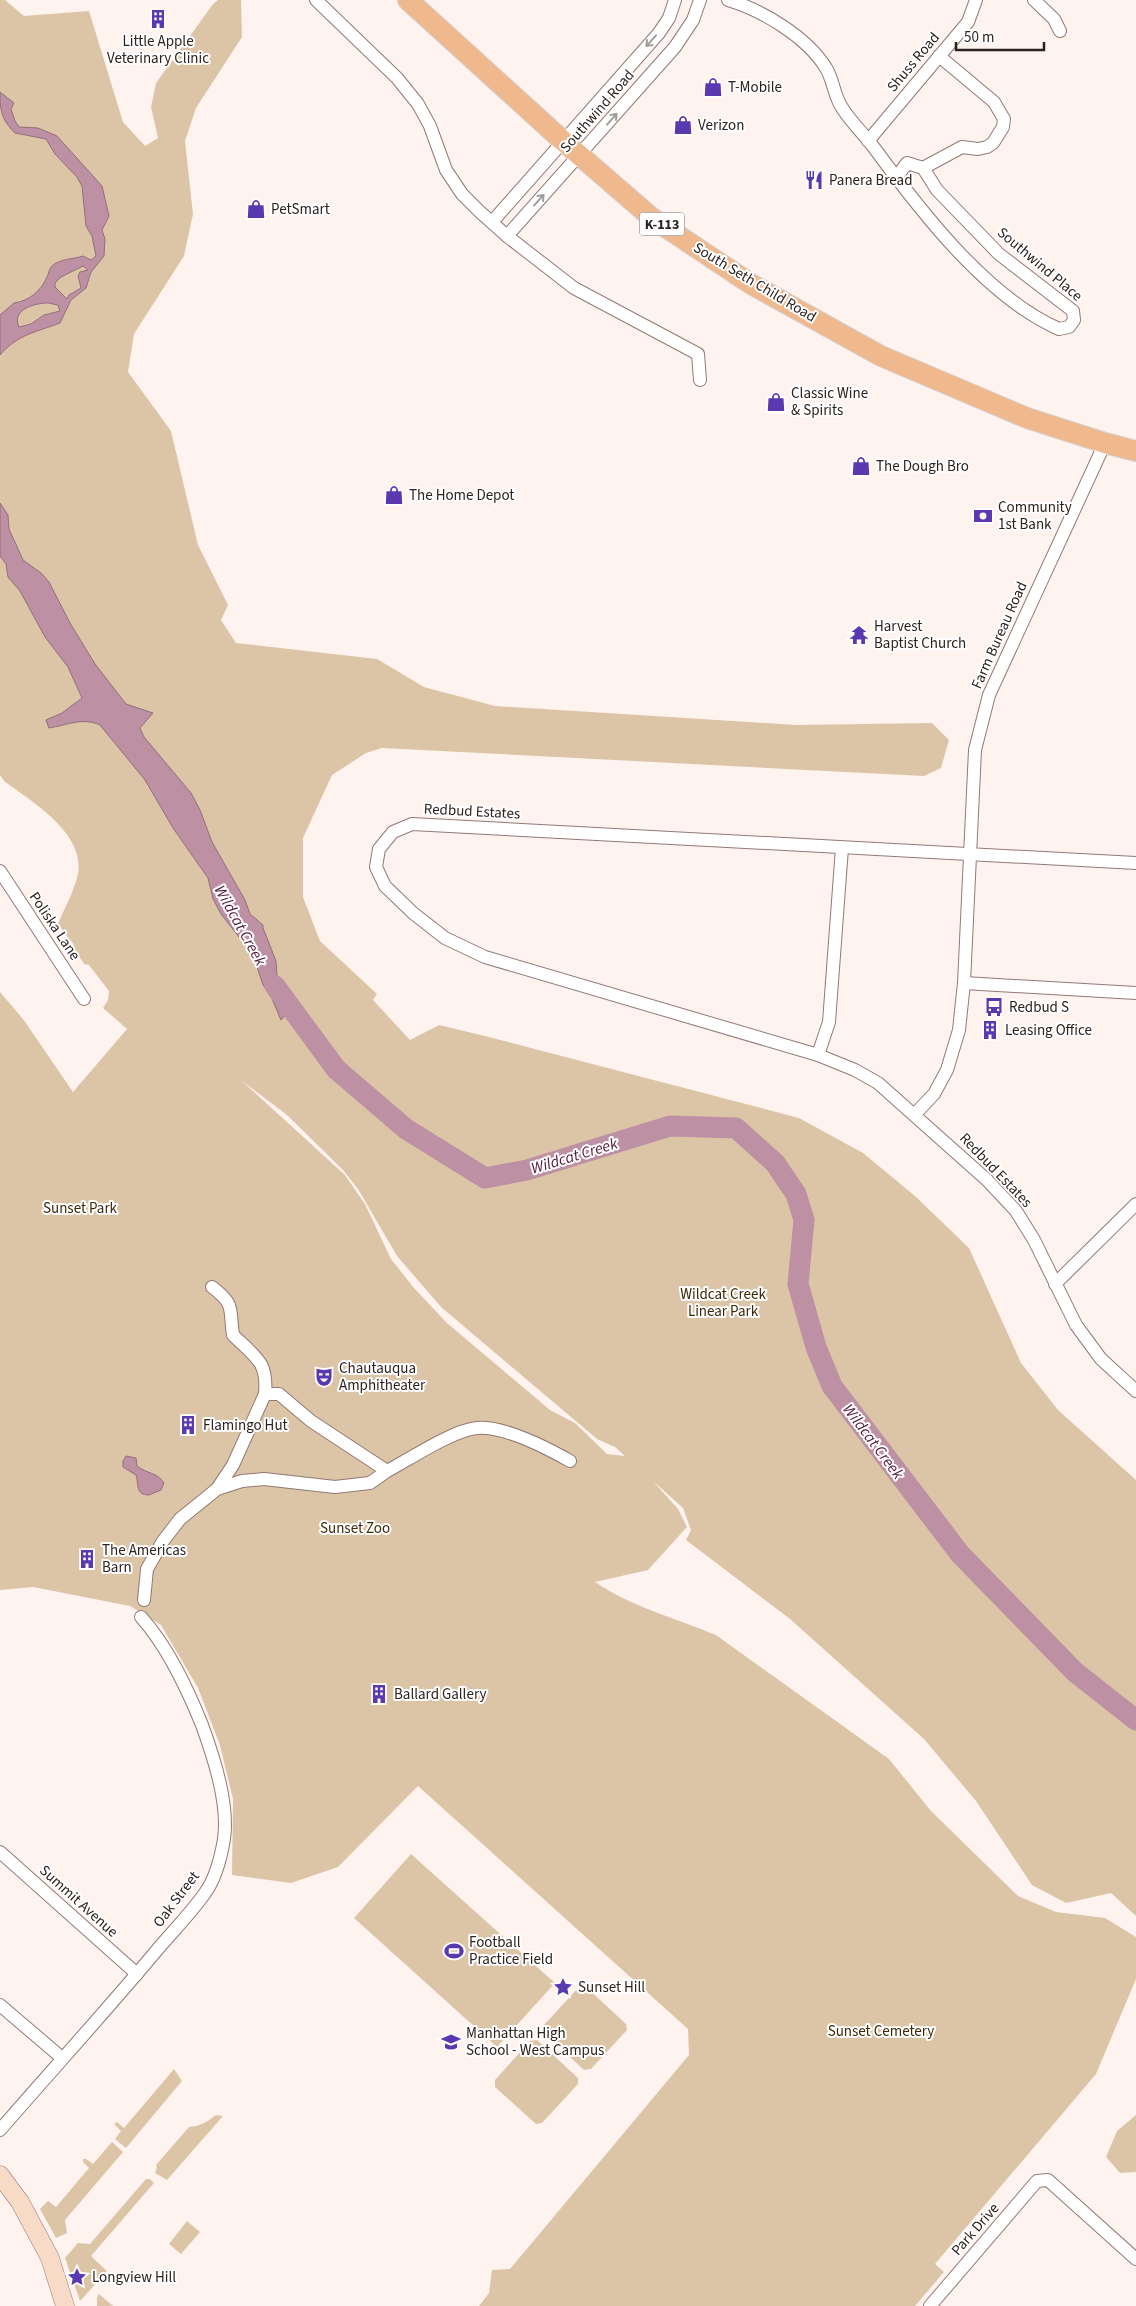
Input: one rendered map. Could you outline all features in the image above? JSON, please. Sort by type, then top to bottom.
[{"type":"main road","name":"South Seth Child Road","points":[[408,0],[563,141],[652,218],[751,284],[881,356],[1027,418],[1136,451]]},
{"type":"street","points":[[316,0],[398,78],[418,104],[430,126],[446,170],[462,194],[507,236],[574,288],[698,354],[700,380]]},
{"type":"street","name":"Southwind Road","points":[[492,222],[659,33],[669,18],[675,0]]},
{"type":"street","name":"Southwind Road","points":[[507,236],[675,47],[693,20],[700,0]]},
{"type":"street","name":"Southwind Place","points":[[728,0],[766,15],[817,54],[827,70],[840,106],[933,224],[989,282],[1024,311],[1059,329],[1068,327],[1074,320],[1073,310],[1000,254],[937,190],[923,168]]},
{"type":"street","name":"Shuss Road","points":[[868,141],[968,22],[976,0]]},
{"type":"street","points":[[1034,0],[1054,18],[1060,31]]},
{"type":"street","points":[[896,178],[907,163],[923,168],[962,147],[978,149],[987,147],[993,143],[1003,128],[1004,119],[994,102],[939,56]]},
{"type":"street","name":"Farm Bureau Road","points":[[970,852],[975,750],[989,695],[1105,443]]},
{"type":"street","name":"Redbud Estates","points":[[1136,863],[970,852],[842,848],[412,824],[393,832],[379,849],[376,867],[385,886],[413,913],[445,938],[485,956],[818,1055],[855,1070],[878,1083],[987,1180],[1016,1211],[1034,1240],[1076,1325],[1101,1359],[1136,1391]]},
{"type":"street","points":[[818,1055],[829,1022],[842,848]]},
{"type":"street","points":[[915,1114],[934,1094],[947,1070],[959,1030],[964,984],[970,852]]},
{"type":"street","name":"Poliska Lane","points":[[0,871],[84,999]]},
{"type":"street","points":[[964,984],[1136,992]]},
{"type":"street","points":[[1055,1284],[1136,1204]]},
{"type":"street","points":[[144,1600],[147,1569],[163,1541],[180,1519],[217,1489],[233,1465],[265,1394],[267,1379],[264,1366],[233,1335],[232,1309],[228,1301],[212,1287]]},
{"type":"street","points":[[265,1394],[279,1394],[311,1421],[387,1471]]},
{"type":"street","points":[[217,1489],[242,1481],[264,1479],[334,1486],[370,1482],[387,1471],[460,1433],[477,1428],[496,1429],[554,1452],[570,1462]]},
{"type":"street","name":"Oak Street","points":[[0,2130],[137,1974],[205,1892],[218,1864],[224,1838],[222,1793],[206,1736],[195,1707],[166,1651],[154,1631],[141,1617]]},
{"type":"street","name":"Summit Avenue","points":[[0,1852],[137,1974]]},
{"type":"street","points":[[0,2005],[62,2058]]},
{"type":"street","points":[[0,2175],[20,2202],[50,2258],[65,2306]]},
{"type":"street","name":"Park Drive","points":[[934,2305],[1037,2181],[1048,2180],[1136,2259]]},
{"type":"green space","points":[[0,0],[5,0],[24,16],[89,11],[123,122],[145,146],[158,138],[151,107],[156,83],[213,4],[218,0],[241,0],[242,37],[196,108],[185,141],[193,214],[184,256],[134,334],[128,372],[171,431],[198,545],[228,605],[221,620],[236,643],[377,659],[424,687],[495,706],[796,725],[932,723],[949,740],[941,768],[924,776],[382,748],[366,753],[332,775],[303,838],[303,897],[320,941],[377,994],[373,1000],[410,1040],[439,1025],[485,1036],[799,1118],[863,1153],[915,1196],[969,1248],[1021,1363],[1058,1410],[1136,1480],[1136,1916],[1111,1893],[1066,1903],[1032,1885],[976,1801],[924,1739],[790,1619],[686,1540],[691,1530],[683,1508],[653,1481],[678,1509],[687,1527],[648,1570],[595,1582],[639,1605],[716,1635],[889,1759],[931,1811],[1018,1896],[1056,1912],[1105,1918],[1136,1937],[1136,1979],[1096,2074],[935,2264],[944,2272],[915,2306],[479,2306],[489,2293],[492,2270],[510,2269],[689,2055],[688,2029],[418,1786],[338,1867],[291,1883],[232,1875],[233,1799],[220,1745],[198,1688],[161,1625],[130,1606],[33,1587],[0,1590],[0,992],[23,1019],[73,1092],[127,1029],[103,1008],[108,1000],[109,991],[89,965],[84,964],[73,947],[74,945],[58,924],[77,878],[78,862],[75,848],[67,834],[56,821],[4,781],[0,775]],"holes":[[[241,1080],[287,1115],[343,1170],[358,1189],[397,1256],[441,1307],[597,1439],[615,1447],[625,1456],[607,1454],[575,1423],[550,1410],[447,1323],[414,1288],[391,1259],[365,1204],[345,1175]]]},
{"type":"green space","name":"Football Practice Field","points":[[411,1854],[555,1983],[497,2047],[354,1918]]},
{"type":"green space","points":[[579,1987],[586,1987],[626,2024],[627,2030],[591,2069],[584,2070],[544,2033],[543,2026]]},
{"type":"green space","points":[[537,2040],[578,2078],[578,2084],[542,2123],[536,2124],[495,2087],[495,2080],[530,2041]]},
{"type":"green space","points":[[174,2069],[182,2081],[126,2148],[115,2139],[121,2131],[114,2124],[117,2122],[124,2128]]},
{"type":"green space","points":[[216,2115],[223,2116],[167,2180],[155,2173],[156,2165],[189,2127],[204,2123]]},
{"type":"green space","points":[[1136,2115],[1136,2172],[1120,2173],[1106,2157],[1117,2131]]},
{"type":"green space","points":[[112,2142],[123,2152],[65,2220],[67,2233],[56,2238],[40,2209],[48,2201],[56,2207],[89,2168],[83,2162],[83,2159],[93,2164]]},
{"type":"green space","points":[[146,2179],[150,2179],[154,2183],[91,2256],[107,2271],[80,2301],[65,2258],[78,2243],[90,2244]]},
{"type":"green space","points":[[187,2221],[200,2232],[181,2254],[169,2244]]},
{"type":"green space","points":[[99,2294],[113,2306],[97,2306]]},
{"type":"water","points":[[0,92],[14,103],[11,109],[19,127],[38,128],[57,136],[102,186],[109,216],[102,230],[105,239],[104,256],[91,272],[86,288],[71,300],[60,323],[21,338],[0,355],[0,315],[14,303],[29,298],[38,291],[51,267],[55,264],[83,256],[91,260],[96,256],[92,236],[86,226],[82,186],[77,177],[55,154],[46,139],[15,133],[10,128],[4,119],[1,109]],"holes":[[[83,266],[88,270],[80,272],[78,276],[81,288],[69,295],[67,299],[55,287],[55,283],[61,277]],[[48,303],[58,305],[60,311],[44,315],[31,324],[19,327],[17,321],[21,312],[36,304]]]},
{"type":"water","points":[[0,503],[8,515],[9,529],[23,560],[41,573],[49,582],[70,623],[95,664],[126,704],[153,713],[140,728],[144,737],[191,793],[200,810],[212,842],[245,900],[250,914],[263,925],[276,961],[277,976],[296,1004],[281,1020],[270,994],[263,985],[253,955],[221,914],[213,899],[208,878],[173,828],[145,780],[100,725],[75,722],[49,728],[46,720],[62,713],[82,698],[68,667],[45,637],[20,591],[8,577],[6,564],[0,556]]},
{"type":"water","points":[[126,1456],[136,1458],[137,1466],[161,1479],[164,1483],[161,1490],[149,1495],[141,1493],[138,1488],[136,1475],[123,1467],[123,1461]]},
{"type":"waterway","name":"Wildcat Creek","points":[[275,986],[336,1069],[406,1129],[485,1178],[527,1170],[670,1126],[736,1128],[775,1163],[796,1194],[804,1220],[798,1284],[816,1347],[832,1386],[960,1554],[1075,1672],[1136,1720]]},
{"type":"place","name":"Little Apple Veterinary Clinic","points":[[158,19]]},
{"type":"place","name":"T-Mobile","points":[[713,87]]},
{"type":"place","name":"Verizon","points":[[683,125]]},
{"type":"place","name":"Panera Bread","points":[[814,180]]},
{"type":"place","name":"PetSmart","points":[[256,209]]},
{"type":"place","name":"Classic Wine & Spirits","points":[[776,402]]},
{"type":"place","name":"The Dough Bro","points":[[861,466]]},
{"type":"place","name":"The Home Depot","points":[[394,495]]},
{"type":"place","name":"Community 1st Bank","points":[[983,516]]},
{"type":"place","name":"Harvest Baptist Church","points":[[859,635]]},
{"type":"place","name":"Redbud S","points":[[994,1007]]},
{"type":"place","name":"Leasing Office","points":[[990,1030]]},
{"type":"place","name":"Chautauqua Amphitheater","points":[[324,1377]]},
{"type":"place","name":"Flamingo Hut","points":[[188,1425]]},
{"type":"place","name":"The Americas Barn","points":[[87,1559]]},
{"type":"place","name":"Ballard Gallery","points":[[379,1694]]},
{"type":"place","name":"Football Practice Field","points":[[454,1951]]},
{"type":"place","name":"Sunset Hill","points":[[563,1987]]},
{"type":"place","name":"Manhattan High School - West Campus","points":[[451,2042]]},
{"type":"place","name":"Longview Hill","points":[[77,2277]]},
{"type":"park label","name":"Sunset Park","points":[[80,1208]]},
{"type":"park label","name":"Wildcat Creek Linear Park","points":[[723,1302]]},
{"type":"park label","name":"Sunset Zoo","points":[[355,1528]]},
{"type":"park label","name":"Sunset Cemetery","points":[[881,2031]]}]
